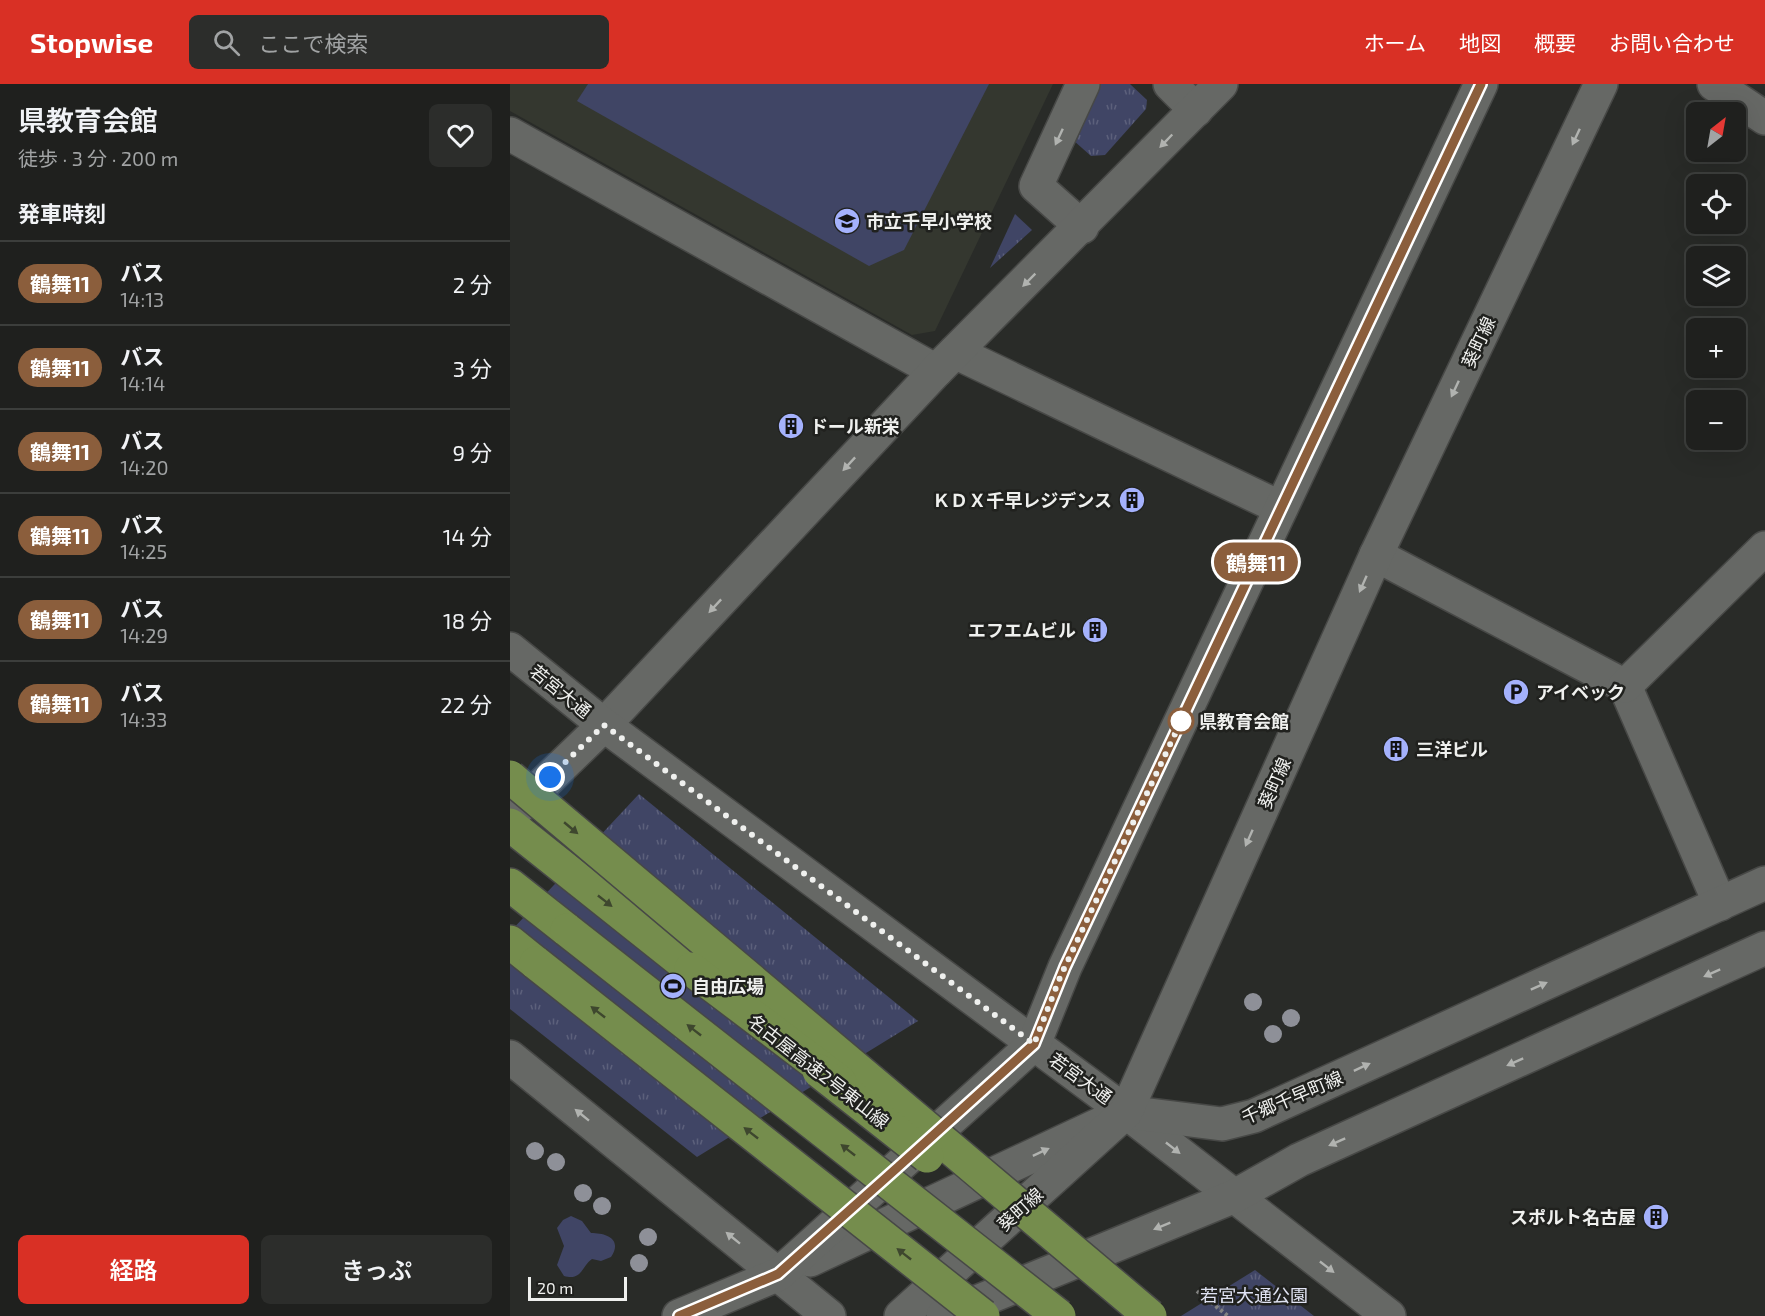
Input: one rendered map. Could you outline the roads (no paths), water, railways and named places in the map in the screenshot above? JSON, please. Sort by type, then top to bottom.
[{"type":"highway","points":[[510,777],[701,957],[1150,1316]]},
{"type":"highway","name":"名古屋高速2号東山線","points":[[510,825],[701,957],[1128,1316]]},
{"type":"highway","points":[[510,885],[1059,1316]]},
{"type":"highway","points":[[510,942],[983,1316]]},
{"type":"highway","points":[[701,957],[1169,1316]]},
{"type":"street","points":[[1082,227],[1036,186],[1083,84]]},
{"type":"street","points":[[1170,84],[1196,110]]},
{"type":"street","points":[[510,816],[604,725],[946,362],[1221,84]]},
{"type":"street","points":[[778,1274],[1034,1044],[1065,967],[1481,84]]},
{"type":"street","name":"葵町線","points":[[901,1316],[1126,1112],[1376,555],[1601,84]]},
{"type":"street","points":[[1714,84],[1765,118]]},
{"type":"street","points":[[510,134],[946,362],[1281,508]]},
{"type":"street","points":[[1625,686],[1765,548]]},
{"type":"street","points":[[1376,555],[1625,686],[1720,904]]},
{"type":"street","name":"若宮大通","points":[[510,649],[604,725],[1126,1112],[1389,1316]]},
{"type":"street","name":"千郷千早町線","points":[[1126,1112],[1222,1124],[1254,1116],[1765,883]]},
{"type":"street","points":[[943,1316],[1235,1196],[1299,1160],[1765,948]]},
{"type":"street","points":[[510,1057],[829,1316]]},
{"type":"street","points":[[679,1316],[778,1274],[1126,1112]]},
{"type":"place","name":"市立千早小学校","points":[[847,221]]},
{"type":"place","name":"ドール新栄","points":[[791,426]]},
{"type":"place","name":"ＫＤＸ千早レジデンス","points":[[1132,500]]},
{"type":"place","name":"エフエムビル","points":[[1095,630]]},
{"type":"place","name":"アイベック","points":[[1516,692]]},
{"type":"place","name":"県教育会館","points":[[1181,721]]},
{"type":"place","name":"三洋ビル","points":[[1396,749]]},
{"type":"place","name":"自由広場","points":[[673,986]]},
{"type":"place","name":"スポルト名古屋","points":[[1656,1217]]},
{"type":"park label","name":"若宮大通公園","points":[[1254,1295]]}]
